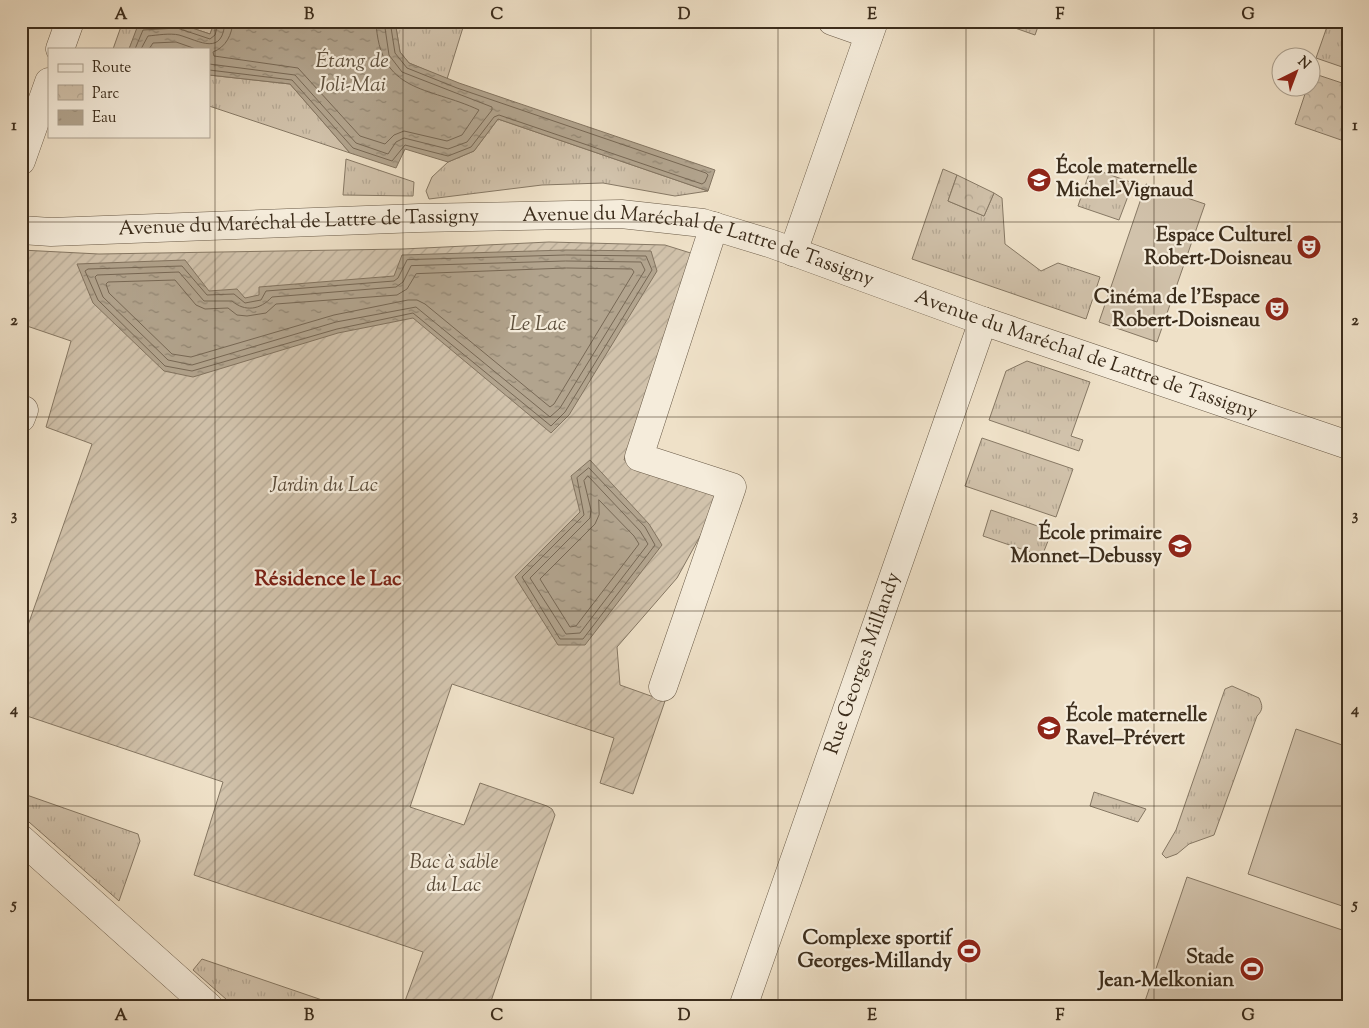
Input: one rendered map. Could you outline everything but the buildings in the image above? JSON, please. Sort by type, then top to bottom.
[{"type":"street","points":[[60,48],[70,21]]},
{"type":"street","points":[[793,252],[872,28],[832,21]]},
{"type":"street","points":[[21,161],[48,85]]},
{"type":"street","name":"Avenue du Maréchal de Lattre de Tassigny","points":[[21,230],[51,232],[419,218],[621,214],[714,226],[1348,445]]},
{"type":"street","points":[[663,687],[732,487],[639,457],[714,226]]},
{"type":"street","name":"Rue Georges Millandy","points":[[744,1007],[983,320]]},
{"type":"street","points":[[21,409],[24,410],[21,418]]},
{"type":"street","points":[[21,839],[209,1007]]},
{"type":"green space","points":[[123,21],[215,21],[210,34],[180,24],[139,25],[129,48],[113,48]]},
{"type":"green space","points":[[395,21],[465,21],[447,79],[409,63],[400,52]]},
{"type":"green space","points":[[995,21],[1040,21],[1035,35]]},
{"type":"green space","points":[[1329,21],[1348,21],[1348,69],[1322,60],[1322,48],[1320,48]]},
{"type":"green space","points":[[210,75],[290,84],[350,153],[210,106]]},
{"type":"green space","points":[[1322,76],[1348,85],[1348,129],[1344,141],[1295,124],[1304,98],[1322,98]]},
{"type":"green space","points":[[498,119],[708,191],[675,196],[603,183],[542,185],[429,199],[426,191],[432,177],[448,162],[474,151]]},
{"type":"green space","points":[[346,159],[414,182],[413,196],[343,195]]},
{"type":"green space","points":[[1091,168],[1133,183],[1119,220],[1078,206]]},
{"type":"green space","points":[[943,169],[957,175],[948,201],[984,216],[994,193],[1002,198],[1005,244],[1041,271],[1058,263],[1100,277],[1086,319],[912,259]]},
{"type":"green space","points":[[957,175],[994,193],[984,216],[948,201]]},
{"type":"green space","points":[[1146,184],[1205,204],[1157,342],[1099,322]]},
{"type":"green space","name":"Jardin du Lac","points":[[549,242],[665,245],[697,255],[624,460],[720,492],[714,511],[677,578],[617,647],[620,685],[665,701],[633,794],[600,783],[614,738],[452,684],[410,807],[464,825],[480,783],[547,806],[552,809],[555,815],[489,1007],[421,1007],[405,1001],[423,952],[194,875],[223,782],[21,714],[21,645],[92,444],[46,427],[71,341],[21,324],[21,250],[99,254],[403,249]]},
{"type":"green space","points":[[1027,361],[1090,382],[1071,436],[1083,440],[1079,451],[989,420],[1006,371]]},
{"type":"green space","points":[[982,438],[1073,469],[1056,517],[965,486]]},
{"type":"green space","points":[[991,510],[1052,531],[1042,556],[983,536]]},
{"type":"green space","points":[[1232,686],[1259,698],[1262,708],[1257,716],[1214,835],[1189,844],[1177,854],[1166,858],[1162,854],[1176,830],[1225,689]]},
{"type":"green space","points":[[1296,729],[1348,747],[1348,908],[1248,874]]},
{"type":"green space","points":[[1094,792],[1146,809],[1138,822],[1090,806]]},
{"type":"green space","points":[[21,793],[138,834],[140,841],[119,901],[21,815]]},
{"type":"green space","name":"Stade Jean-Melkonian","points":[[1187,877],[1348,932],[1348,1007],[1143,1007]]},
{"type":"green space","points":[[202,959],[325,1001],[323,1007],[235,1007],[193,970]]},
{"type":"water","name":"Étang de Joli-Mai","points":[[215,21],[395,21],[400,52],[409,63],[459,83],[715,170],[708,191],[498,119],[474,151],[448,162],[405,149],[396,168],[350,153],[290,84],[210,75],[210,48],[129,48],[138,25],[180,24],[210,34]]},
{"type":"water","name":"Le Lac","points":[[566,250],[651,251],[657,271],[569,415],[551,433],[413,318],[338,333],[193,377],[164,371],[93,303],[77,264],[185,260],[209,291],[237,289],[245,298],[259,295],[259,287],[394,276],[402,255]]},
{"type":"water","points":[[590,460],[649,524],[662,545],[585,645],[558,645],[515,577],[580,512],[571,476]]},
{"type":"place","name":"École maternelle Michel-Vignaud","points":[[1039,180]]},
{"type":"place","name":"Espace Culturel Robert-Doisneau","points":[[1309,247]]},
{"type":"place","name":"Cinéma de l'Espace Robert-Doisneau","points":[[1277,309]]},
{"type":"place","name":"École primaire Monnet–Debussy","points":[[1180,546]]},
{"type":"place","name":"École maternelle Ravel–Prévert","points":[[1049,728]]},
{"type":"place","name":"Complexe sportif Georges-Millandy","points":[[969,951]]},
{"type":"place","name":"Stade Jean-Melkonian","points":[[1252,969]]},
{"type":"district","name":"Résidence le Lac","points":[[328,580]]},
{"type":"park label","name":"Bac à sable du Lac","points":[[454,874]]}]
